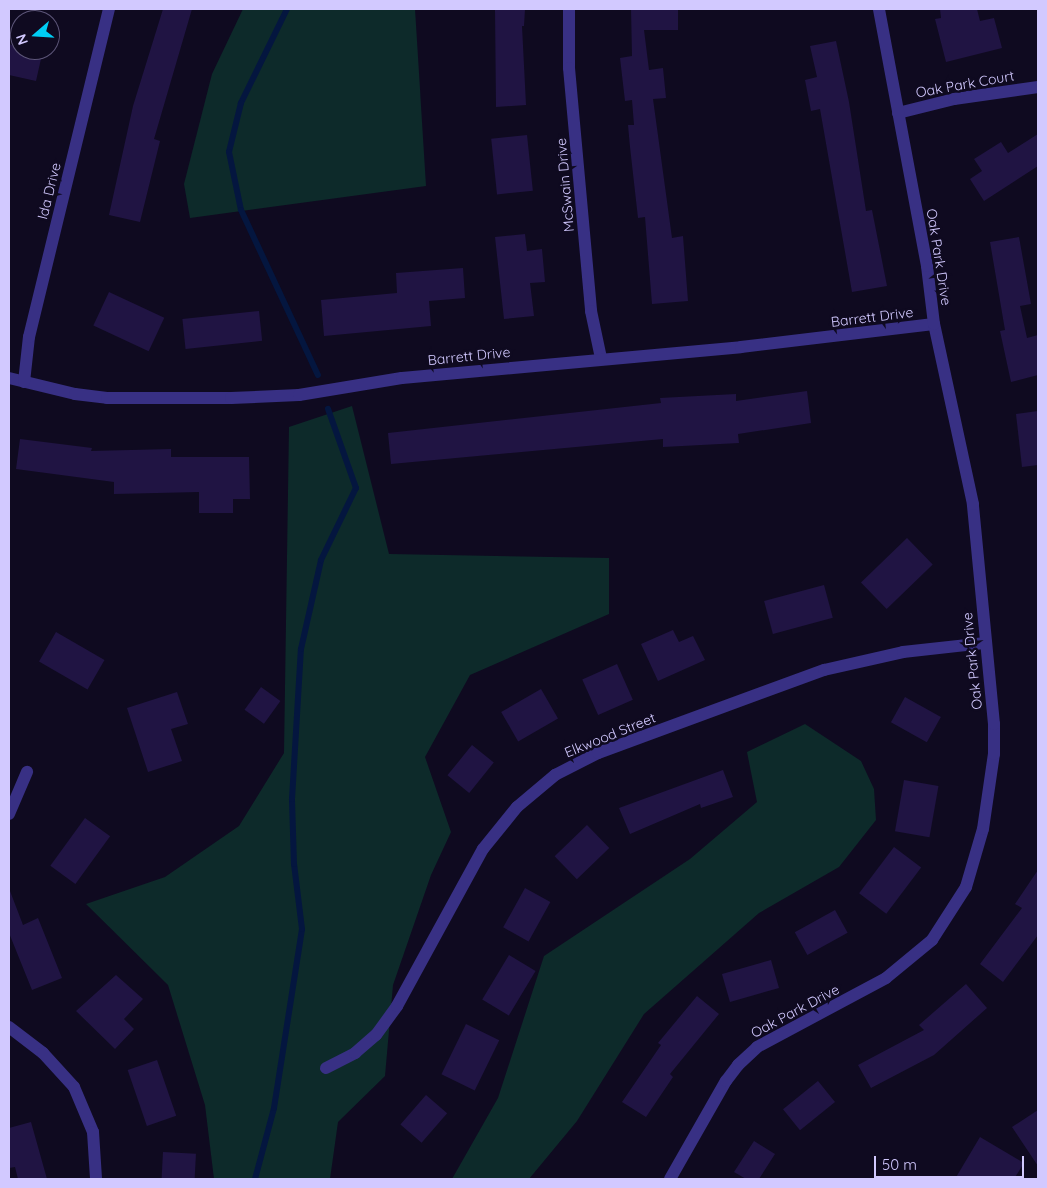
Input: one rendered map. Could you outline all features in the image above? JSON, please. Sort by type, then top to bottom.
[{"type":"street","name":"Ida Drive","points":[[24,382],[29,337],[109,9]]},
{"type":"street","name":"McSwain Drive","points":[[569,9],[569,68],[592,311],[602,358]]},
{"type":"street","name":"Oak Park Drive","points":[[670,1179],[738,1065],[766,1041],[886,978],[932,940],[958,902],[972,872],[984,829],[994,754],[972,504],[949,382],[934,324],[879,9]]},
{"type":"street","name":"Oak Park Court","points":[[898,112],[954,99],[1038,87]]},
{"type":"street","name":"Barrett Drive","points":[[9,378],[75,394],[107,398],[231,398],[299,395],[402,378],[602,358],[731,348],[934,324]]},
{"type":"street","name":"Elkwood Street","points":[[326,1068],[356,1053],[376,1035],[397,1006],[483,849],[517,807],[555,775],[598,753],[824,670],[903,652],[984,643]]},
{"type":"street","points":[[9,814],[27,772]]},
{"type":"street","points":[[9,1027],[44,1053],[74,1087],[93,1132],[96,1179]]},
{"type":"green space","points":[[243,9],[415,9],[426,186],[190,218],[184,184],[212,74]]},
{"type":"green space","points":[[352,406],[389,554],[609,558],[609,614],[470,675],[425,757],[451,832],[431,875],[393,985],[385,1076],[338,1122],[330,1179],[214,1179],[205,1105],[168,985],[86,904],[165,877],[239,826],[284,753],[289,427]]},
{"type":"green space","points":[[805,724],[861,761],[874,789],[876,820],[839,867],[759,913],[644,1014],[577,1121],[529,1179],[452,1179],[498,1098],[544,956],[690,859],[757,802],[747,752]]},
{"type":"building","points":[[163,9],[192,9],[154,139],[160,141],[140,222],[109,215],[133,106]]},
{"type":"building","points":[[495,9],[525,9],[524,26],[522,26],[526,105],[496,107]]},
{"type":"building","points":[[631,9],[678,9],[678,30],[644,30],[649,70],[663,68],[666,98],[653,99],[672,238],[683,236],[688,301],[652,304],[645,217],[638,218],[630,147],[628,125],[634,125],[632,100],[625,101],[620,58],[632,56]]},
{"type":"building","points":[[940,9],[977,9],[980,21],[994,18],[1002,48],[946,62],[935,19],[941,18]]},
{"type":"building","points":[[836,41],[849,102],[866,211],[872,210],[887,286],[852,292],[820,109],[811,111],[805,80],[817,77],[810,46]]},
{"type":"building","points":[[9,44],[10,60],[41,60],[36,81],[9,75]]},
{"type":"building","points":[[1038,134],[1038,166],[984,201],[970,179],[982,171],[974,159],[1001,142],[1008,153]]},
{"type":"building","points":[[527,135],[533,191],[497,194],[491,139]]},
{"type":"building","points":[[525,234],[527,251],[542,249],[545,282],[530,283],[534,316],[504,319],[495,237]]},
{"type":"building","points":[[1019,237],[1031,304],[1020,306],[1027,338],[1038,335],[1038,375],[1011,382],[1000,331],[1005,330],[990,242]]},
{"type":"building","points":[[463,268],[465,298],[429,301],[431,326],[324,336],[321,300],[397,293],[396,273]]},
{"type":"building","points":[[109,292],[164,318],[149,351],[93,326]]},
{"type":"building","points":[[259,311],[262,341],[186,349],[182,319]]},
{"type":"building","points":[[807,391],[811,423],[738,434],[739,443],[663,447],[663,439],[391,464],[388,433],[661,403],[660,398],[736,394],[736,401]]},
{"type":"building","points":[[1038,411],[1038,465],[1022,467],[1016,414]]},
{"type":"building","points":[[20,439],[92,448],[91,451],[171,449],[171,457],[249,457],[250,499],[233,499],[233,513],[199,513],[199,492],[114,494],[114,482],[16,469]]},
{"type":"building","points":[[907,538],[933,565],[887,609],[861,582]]},
{"type":"building","points":[[824,585],[833,618],[773,634],[764,601]]},
{"type":"building","points":[[673,630],[679,642],[693,636],[705,660],[658,681],[641,644]]},
{"type":"building","points":[[56,632],[104,660],[87,689],[39,661]]},
{"type":"building","points":[[617,664],[633,700],[598,715],[582,679]]},
{"type":"building","points":[[261,687],[280,701],[264,724],[245,710]]},
{"type":"building","points":[[541,689],[558,718],[518,741],[501,712]]},
{"type":"building","points":[[177,692],[188,724],[171,729],[182,761],[148,772],[127,708]]},
{"type":"building","points":[[905,697],[941,717],[927,742],[891,722]]},
{"type":"building","points":[[472,745],[494,763],[469,793],[447,775]]},
{"type":"building","points":[[723,770],[733,797],[701,808],[700,804],[630,834],[619,808]]},
{"type":"building","points":[[904,780],[938,786],[929,837],[895,831]]},
{"type":"building","points":[[85,818],[110,836],[75,884],[50,866]]},
{"type":"building","points":[[587,825],[609,848],[577,879],[555,856]]},
{"type":"building","points":[[894,847],[921,867],[886,914],[859,893]]},
{"type":"building","points":[[1038,870],[1038,935],[1003,982],[980,964],[1022,908],[1015,904]]},
{"type":"building","points":[[525,888],[550,902],[529,941],[503,927]]},
{"type":"building","points":[[10,891],[23,925],[38,918],[62,978],[32,990],[9,933]]},
{"type":"building","points":[[835,910],[848,933],[807,955],[795,932]]},
{"type":"building","points":[[509,955],[536,971],[509,1016],[482,1000]]},
{"type":"building","points":[[771,960],[779,988],[730,1002],[722,974]]},
{"type":"building","points":[[116,975],[143,999],[124,1019],[134,1029],[115,1049],[76,1011]]},
{"type":"building","points":[[966,984],[987,1008],[934,1055],[871,1088],[858,1065],[924,1030],[919,1025]]},
{"type":"building","points":[[697,996],[719,1014],[670,1074],[673,1077],[646,1117],[622,1102],[661,1045],[658,1043]]},
{"type":"building","points":[[466,1024],[499,1040],[475,1091],[441,1074]]},
{"type":"building","points":[[157,1060],[176,1116],[147,1126],[128,1070]]},
{"type":"building","points":[[818,1081],[835,1102],[800,1130],[783,1109]]},
{"type":"building","points":[[426,1095],[447,1113],[422,1143],[400,1124]]},
{"type":"building","points":[[1038,1110],[1038,1166],[1012,1127]]},
{"type":"building","points":[[31,1122],[47,1179],[18,1179],[15,1167],[9,1168],[9,1128]]},
{"type":"building","points":[[980,1137],[1024,1163],[1014,1179],[955,1179]]},
{"type":"building","points":[[754,1141],[775,1154],[759,1179],[746,1179],[734,1172]]},
{"type":"building","points":[[163,1152],[196,1154],[195,1179],[162,1179]]},
{"type":"waterway","points":[[287,9],[241,103],[229,152],[241,210],[318,375]]},
{"type":"waterway","points":[[255,1179],[274,1108],[302,929],[294,864],[292,799],[301,649],[321,560],[356,488],[328,409]]}]
